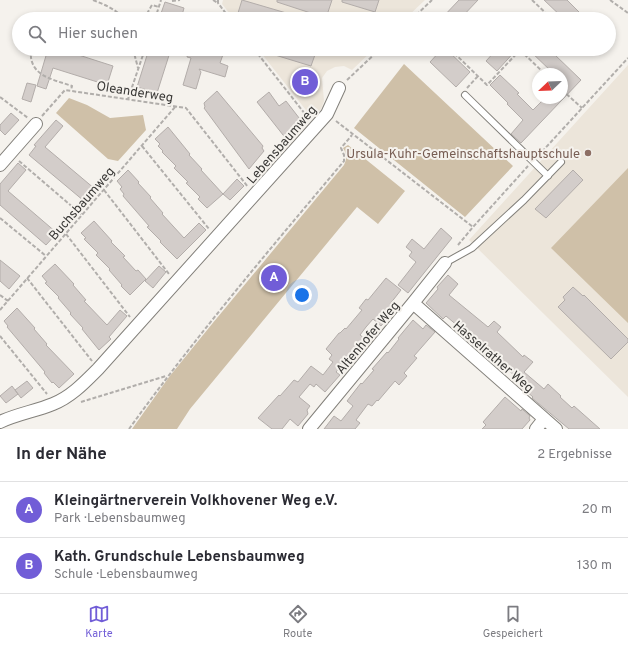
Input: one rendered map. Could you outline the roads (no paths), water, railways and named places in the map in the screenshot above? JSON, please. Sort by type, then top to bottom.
[{"type":"street","name":"Lebensbaumweg","points":[[0,422],[59,401],[81,386],[137,326],[327,114],[339,88]]},
{"type":"street","points":[[0,165],[36,124]]},
{"type":"street","name":"Altenhofer Weg","points":[[309,429],[445,263]]},
{"type":"street","name":"Hasselrather Weg","points":[[413,303],[556,429]]},
{"type":"street","name":"Lebensbaumweg","points":[[0,416],[14,416]]},
{"type":"street","points":[[536,429],[544,419]]},
{"type":"lane","points":[[465,95],[548,176]]},
{"type":"lane","points":[[445,263],[472,248],[524,200],[561,162]]},
{"type":"place","name":"Kath. Grundschule Lebensbaumweg","points":[[305,82]]},
{"type":"place","name":"Ursula-Kuhr-Gemeinschaftshauptschule","points":[[588,153]]},
{"type":"place","name":"Kleingärtnerverein Volkhovener Weg e.V.","points":[[274,278]]}]
